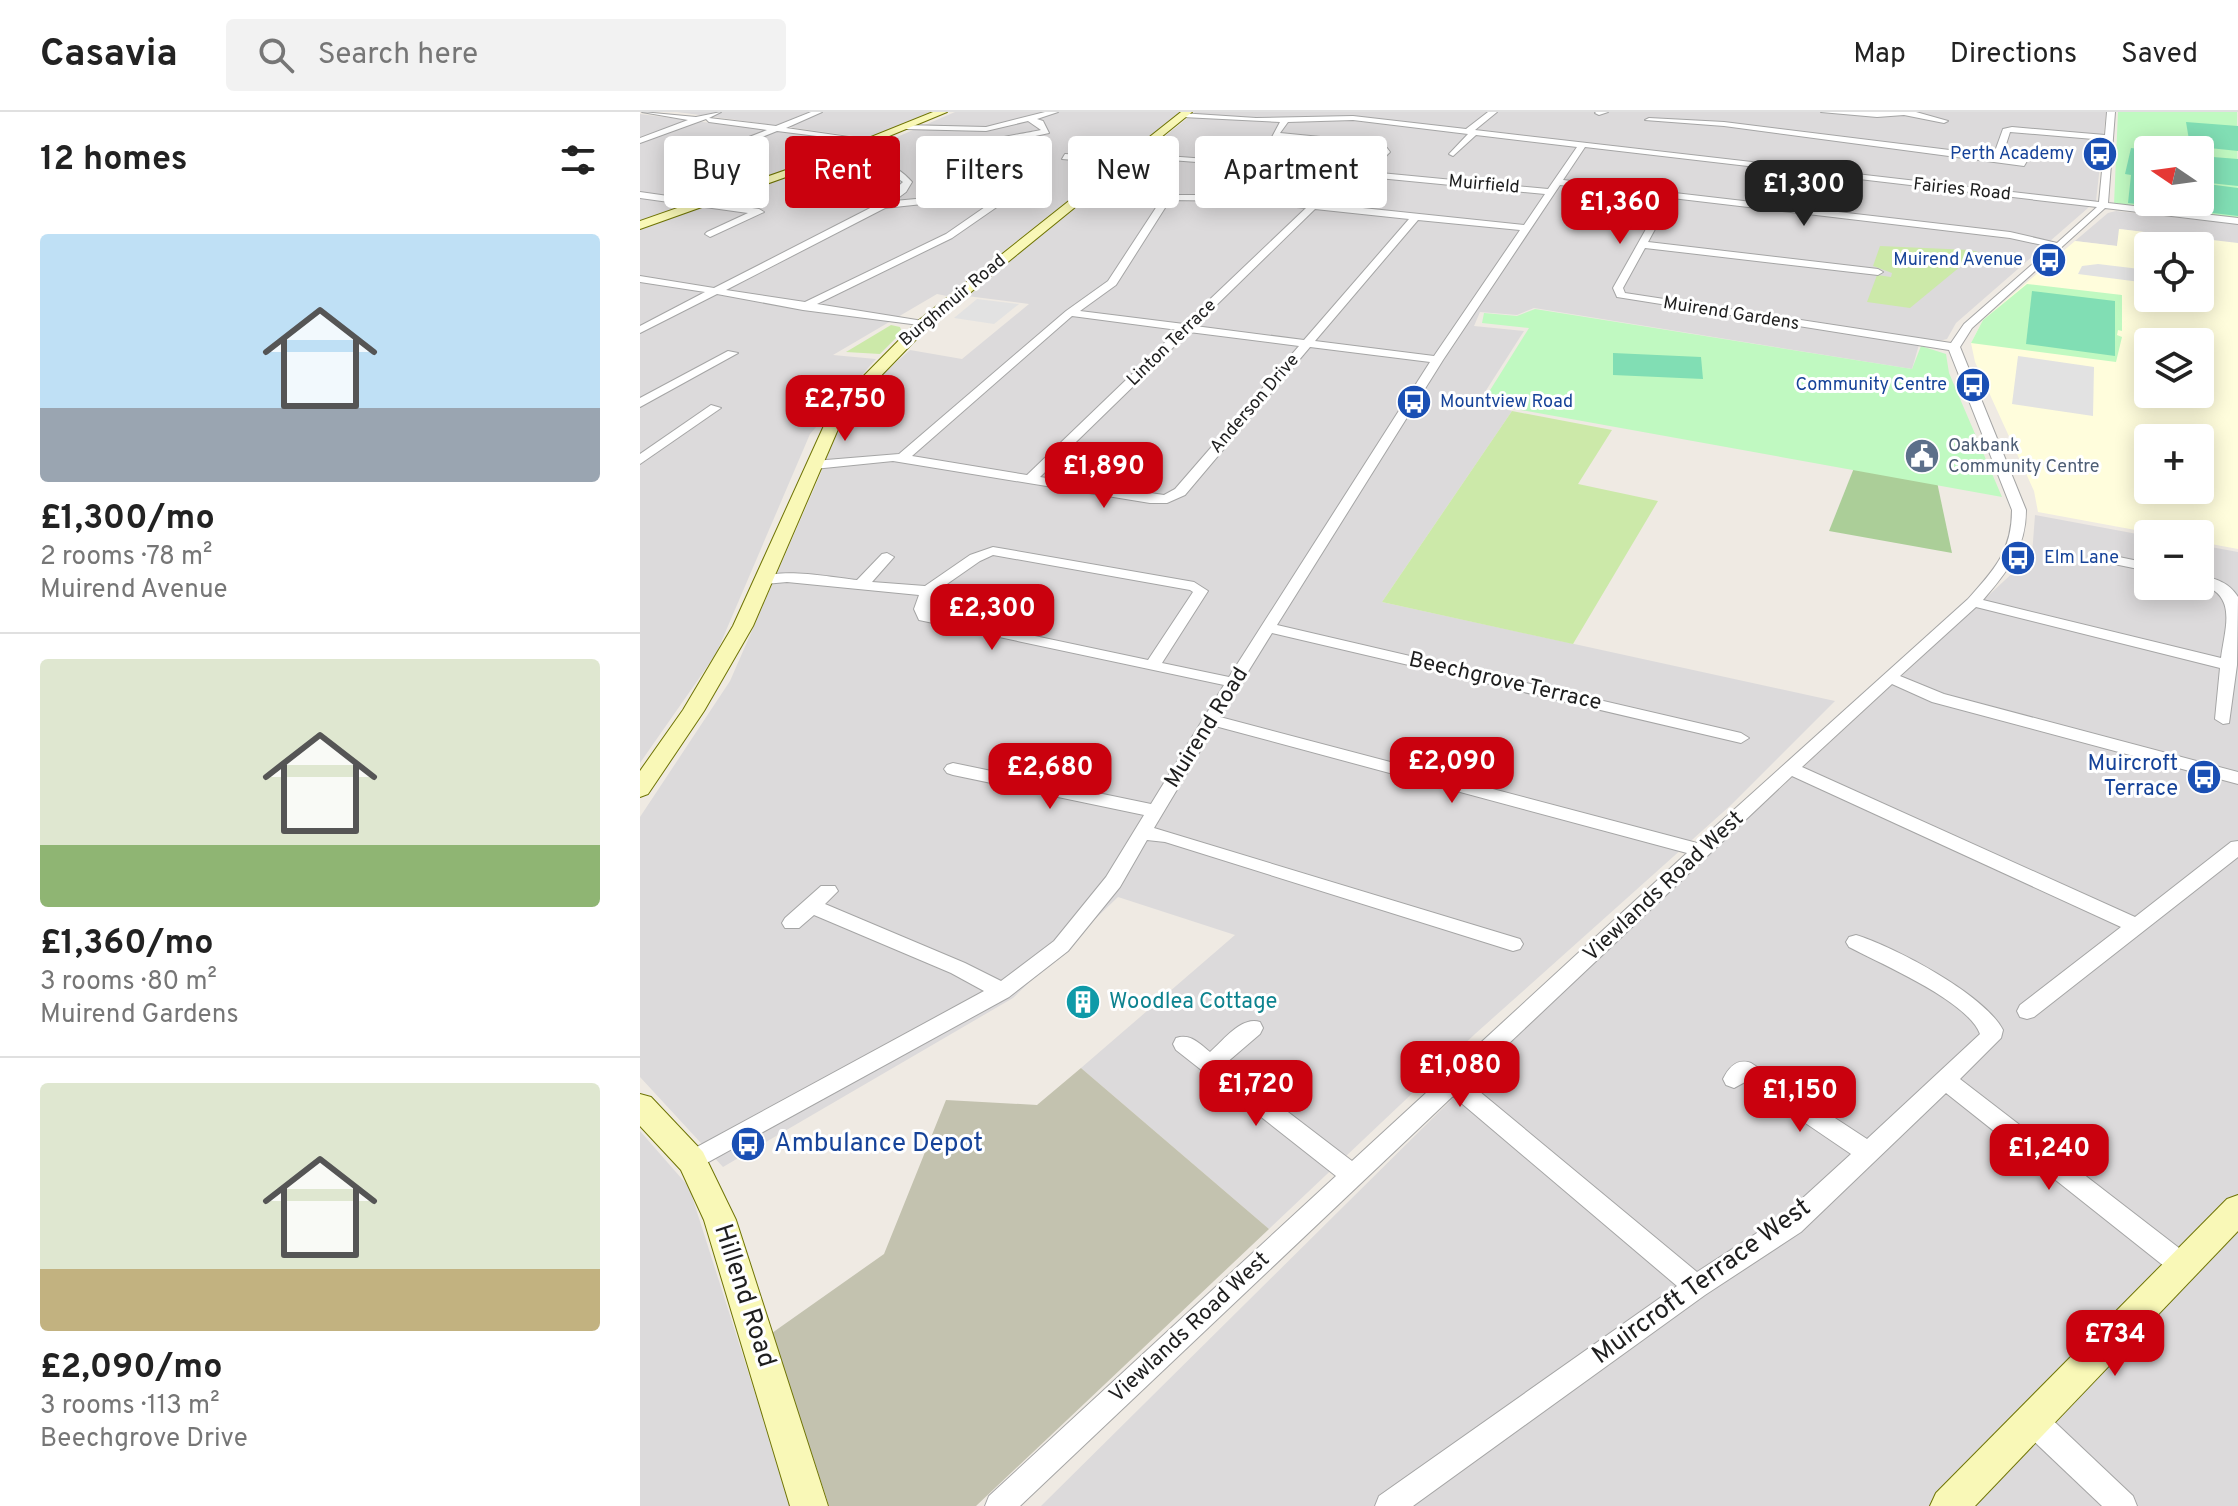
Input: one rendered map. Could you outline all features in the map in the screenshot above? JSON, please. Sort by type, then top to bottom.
[{"type":"street","points":[[646,112],[698,119]]},
{"type":"street","points":[[640,141],[717,112]]},
{"type":"street","points":[[758,136],[818,112]]},
{"type":"street","points":[[885,136],[942,112]]},
{"type":"street","points":[[906,127],[973,131],[1054,112]]},
{"type":"street","points":[[1453,154],[1471,131],[1493,112]]},
{"type":"street","points":[[1810,135],[1828,112],[1908,113],[1944,121]]},
{"type":"street","points":[[1954,347],[1968,326],[2101,206],[2105,200],[2111,112]]},
{"type":"street","name":"Fairies Road","points":[[1185,114],[1285,120],[1355,115],[1581,147],[2238,221]]},
{"type":"street","name":"Burghmuir Road","points":[[1156,136],[1185,114]]},
{"type":"street","points":[[900,203],[951,198],[964,188],[963,174],[952,163],[953,159],[974,147],[1038,135],[1047,130],[1031,119]]},
{"type":"street","points":[[709,120],[833,136]]},
{"type":"street","points":[[1285,120],[1275,135],[1285,136]]},
{"type":"street","points":[[1649,120],[1725,124],[2024,163]]},
{"type":"street","points":[[1995,127],[2109,138]]},
{"type":"street","points":[[1995,158],[2010,129]]},
{"type":"street","points":[[1543,142],[1559,131]]},
{"type":"street","name":"Muirend Road","points":[[692,1161],[1002,991],[1061,946],[1113,882],[1210,720],[1437,360],[1581,147]]},
{"type":"street","points":[[900,173],[908,182],[900,192]]},
{"type":"street","name":"Muirfield","points":[[1387,175],[1552,187]]},
{"type":"street","points":[[1552,187],[1669,196],[2017,236],[2058,246]]},
{"type":"street","points":[[640,195],[664,199]]},
{"type":"street","name":"Muirend Gardens","points":[[1669,196],[1640,244],[1618,290],[1626,297],[1954,347]]},
{"type":"street","name":"Burghmuir Road","points":[[640,789],[700,700],[765,580],[838,411],[923,324],[1068,206]]},
{"type":"street","points":[[640,225],[689,208]]},
{"type":"street","points":[[710,234],[762,211],[735,208]]},
{"type":"street","points":[[640,330],[877,208]]},
{"type":"street","points":[[803,307],[949,236],[989,208]]},
{"type":"street","points":[[901,459],[1070,313],[1116,278],[1160,208]]},
{"type":"street","name":"Linton Terrace","points":[[1030,479],[1311,208]]},
{"type":"street","points":[[1334,208],[1524,228]]},
{"type":"street","name":"Anderson Drive","points":[[814,465],[901,459],[1156,499],[1175,497],[1416,216]]},
{"type":"street","points":[[1640,244],[1878,272]]},
{"type":"street","points":[[640,279],[923,324]]},
{"type":"street","points":[[1070,313],[1437,360]]},
{"type":"street","name":"Viewlands Road West","points":[[1006,1504],[1790,768],[1973,602],[2005,566],[2019,531],[2019,510],[1954,347]]},
{"type":"street","points":[[640,403],[732,353]]},
{"type":"street","points":[[640,460],[715,408]]},
{"type":"street","points":[[765,580],[787,578],[927,591],[944,585],[977,553],[993,551],[1194,586],[1201,591],[1152,666]]},
{"type":"street","points":[[861,585],[887,557]]},
{"type":"street","points":[[2114,560],[2134,564]]},
{"type":"street","points":[[2214,584],[2234,598],[2229,710]]},
{"type":"street","points":[[927,591],[922,609],[924,617],[1235,683]]},
{"type":"street","points":[[1973,602],[2229,665]]},
{"type":"street","name":"Beechgrove Terrace","points":[[1269,628],[1741,738]]},
{"type":"street","points":[[1890,677],[1938,698],[2238,778]]},
{"type":"street","points":[[1210,720],[1702,851]]},
{"type":"street","points":[[1790,768],[2137,926]]},
{"type":"street","points":[[952,770],[1154,811]]},
{"type":"street","points":[[1142,833],[1166,836],[1497,930],[1513,944]]},
{"type":"street","points":[[2027,1011],[2238,847]]},
{"type":"street","points":[[792,923],[828,891]]},
{"type":"street","points":[[811,906],[958,968],[1002,991]]},
{"type":"street","name":"Muircroft Terrace West","points":[[1389,1506],[1696,1287],[1792,1224],[1866,1151],[1990,1038],[1992,1030],[1975,1012],[1939,986],[1857,941]]},
{"type":"street","points":[[1210,1064],[1252,1028]]},
{"type":"street","points":[[1184,1044],[1354,1176]]},
{"type":"street","points":[[1743,1069],[1866,1151]]},
{"type":"street","points":[[1945,1080],[2183,1266]]},
{"type":"street","points":[[1454,1084],[1696,1287]]},
{"type":"street","name":"Hillend Road","points":[[640,1106],[692,1161],[720,1220],[809,1506]]},
{"type":"street","points":[[1949,1506],[2238,1209]]},
{"type":"street","points":[[2032,1420],[2123,1506]]},
{"type":"shaded area","points":[[677,112],[935,112],[873,136],[853,136]]},
{"type":"shaded area","points":[[955,112],[1180,112],[1150,136],[1068,136],[1068,200],[947,296],[937,294],[833,355],[876,359],[810,434],[716,654],[640,763],[640,229],[699,208],[769,208],[769,183],[785,177],[785,208],[900,208],[899,136]]},
{"type":"shaded area","points":[[1195,112],[2106,112],[2096,201],[1956,323],[1947,339],[1920,341],[1912,369],[1534,308],[1517,315],[1480,312],[1474,326],[1524,331],[1478,403],[1512,411],[1382,602],[1835,701],[1731,805],[1475,1034],[1269,1229],[1081,1068],[1235,935],[1118,897],[1013,998],[723,1167],[640,1077],[640,817],[730,681],[820,475],[839,422],[865,390],[910,350],[962,359],[1029,304],[967,296],[1076,208],[1179,208],[1179,136],[1165,136]]},
{"type":"shaded area","points":[[640,114],[814,136],[785,136],[785,171],[769,178],[769,136],[664,136],[664,208],[682,208],[640,222]]},
{"type":"shaded area","points":[[2116,211],[2134,213],[2134,216],[2238,224],[2238,244],[2214,241],[2214,232],[2120,229],[2117,246],[2075,241],[2108,213]]},
{"type":"shaded area","points":[[2119,229],[2144,232],[2134,232],[2134,312],[2214,312],[2214,240],[2238,243],[2238,549],[2214,545],[2214,520],[2134,520],[2134,530],[2038,512],[2034,491],[1975,362],[1971,343],[1983,320],[2075,241],[2117,246]]},
{"type":"shaded area","points":[[2098,264],[2134,268],[2134,281],[2078,274],[2082,266]]},
{"type":"shaded area","points":[[977,299],[1019,304],[994,324],[954,318]]},
{"type":"shaded area","points":[[2018,356],[2094,367],[2093,416],[2012,404]]},
{"type":"shaded area","points":[[2035,515],[2134,533],[2134,600],[2214,600],[2214,548],[2238,552],[2238,1506],[1041,1506],[1546,1006],[2032,555]]},
{"type":"shaded area","points":[[1081,1068],[1269,1229],[976,1506],[829,1506],[772,1333],[884,1254],[946,1100],[1037,1105]]},
{"type":"shaded area","points":[[640,1131],[689,1187],[791,1506],[640,1506]]},
{"type":"green space","points":[[2118,112],[2237,112],[2238,218],[2214,215],[2214,136],[2134,136],[2134,206],[2114,204]]},
{"type":"green space","points":[[2186,122],[2238,126],[2238,151],[2214,148],[2214,136],[2188,136]]},
{"type":"green space","points":[[2131,148],[2134,148],[2134,204],[2128,203],[2131,175],[2125,174]]},
{"type":"green space","points":[[2214,157],[2238,159],[2238,186],[2214,183]]},
{"type":"green space","points":[[2214,185],[2238,188],[2238,216],[2214,213]]},
{"type":"green space","points":[[1880,246],[1978,252],[1910,308],[1867,302],[1877,275],[1891,277],[1892,273],[1873,266]]},
{"type":"green space","points":[[2027,284],[2122,295],[2122,331],[2118,330],[2117,335],[2122,337],[2116,362],[1971,343],[1983,320]]},
{"type":"green space","points":[[2032,291],[2115,301],[2115,356],[2026,344]]},
{"type":"green space","points":[[1535,309],[1912,369],[1921,346],[1946,354],[1949,373],[2002,497],[1482,403],[1529,328],[1482,323],[1484,313],[1517,316]]},
{"type":"green space","points":[[891,325],[900,327],[902,332],[880,354],[846,352]]},
{"type":"green space","points":[[1613,353],[1701,357],[1703,379],[1613,375]]},
{"type":"green space","points":[[1512,411],[1612,430],[1578,484],[1658,501],[1573,644],[1382,602]]},
{"type":"green space","points":[[1854,468],[1937,482],[1952,553],[1829,531]]},
{"type":"place","name":"Perth Academy","points":[[2100,154]]},
{"type":"place","name":"Muirend Avenue","points":[[2049,260]]},
{"type":"place","name":"Community Centre","points":[[1973,385]]},
{"type":"place","name":"Mountview Road","points":[[1414,402]]},
{"type":"place","name":"Oakbank Community Centre","points":[[1922,456]]},
{"type":"place","name":"Elm Lane","points":[[2018,558]]},
{"type":"place","name":"Muircroft Terrace","points":[[2204,777]]},
{"type":"place","name":"Woodlea Cottage","points":[[1083,1002]]},
{"type":"place","name":"Ambulance Depot","points":[[748,1144]]}]
